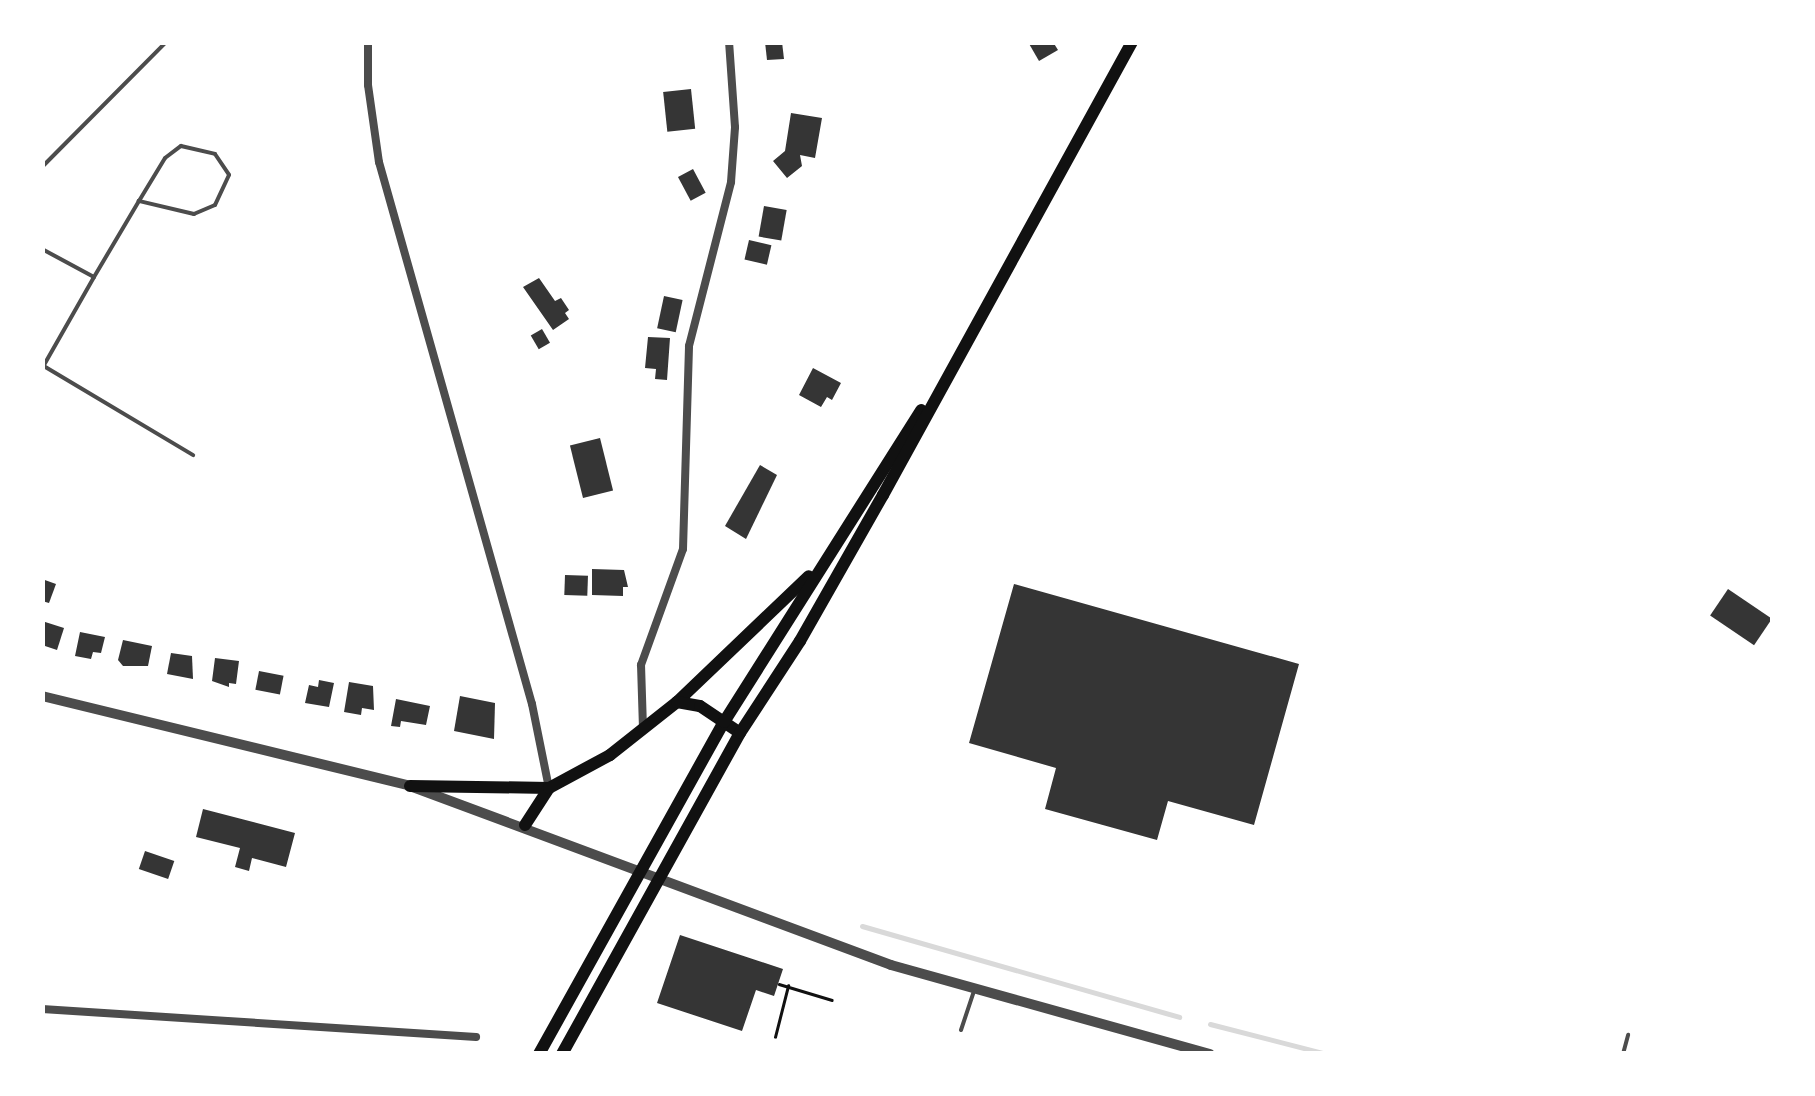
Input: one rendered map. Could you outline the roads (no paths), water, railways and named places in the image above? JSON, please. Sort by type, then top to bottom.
[{"type":"main road","points":[[562,1054],[740,733],[800,642],[1132,42]]},
{"type":"main road","points":[[539,1054],[724,722],[904,433],[944,381]]},
{"type":"main road","points":[[410,786],[549,788],[584,771],[644,733],[831,552]]},
{"type":"main road","points":[[677,702],[700,706],[740,733]]},
{"type":"main road","points":[[524,825],[549,788]]},
{"type":"street","points":[[368,42],[368,85],[379,162],[532,704],[549,788]]},
{"type":"street","points":[[644,733],[641,666],[683,549],[689,346],[731,182],[735,128],[729,42]]},
{"type":"street","points":[[42,696],[410,786],[524,825],[779,926],[975,990],[1210,1054]]},
{"type":"street","points":[[42,1008],[476,1037]]},
{"type":"lane","points":[[42,167],[166,42]]},
{"type":"lane","points":[[139,201],[194,214],[214,205],[229,175],[215,154],[181,146],[165,158],[139,201],[94,277],[43,365],[193,455]]},
{"type":"lane","points":[[42,249],[94,277]]},
{"type":"lane","points":[[961,1030],[975,990]]},
{"type":"lane","points":[[1623,1054],[1628,1035]]},
{"type":"waterway","points":[[862,926],[1179,1017]]},
{"type":"waterway","points":[[1210,1024],[1327,1054]]}]
